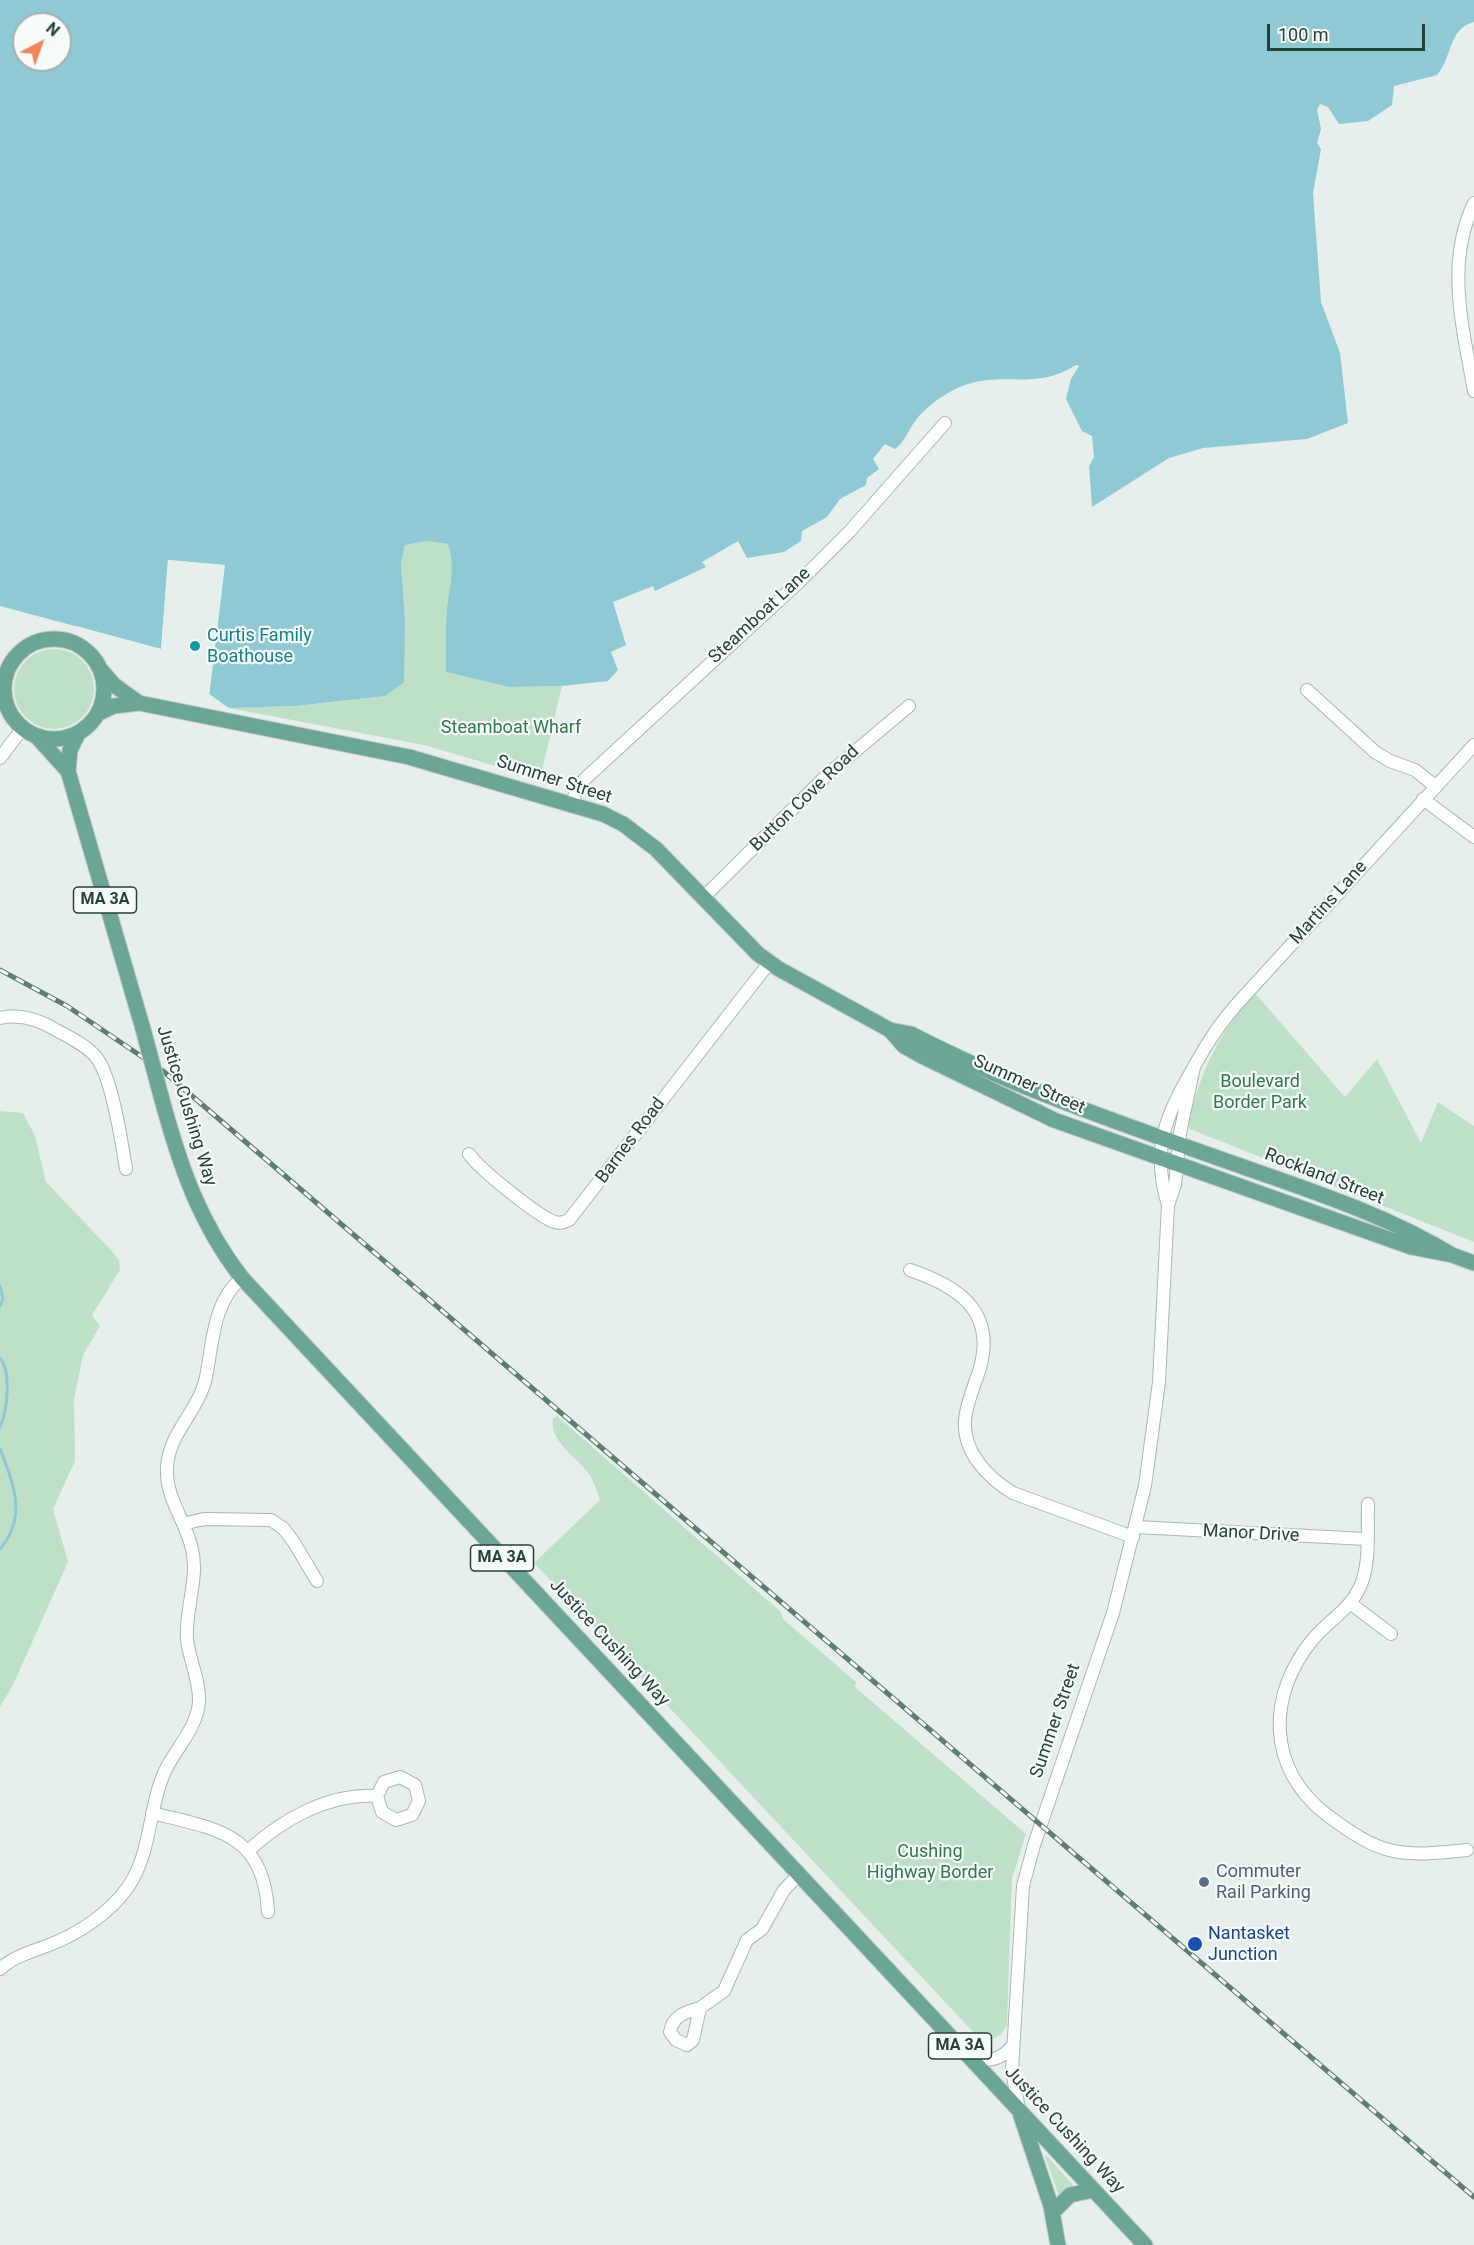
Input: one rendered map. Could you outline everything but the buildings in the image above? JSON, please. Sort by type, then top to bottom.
[{"type":"main road","points":[[0,657],[43,639],[60,638],[81,646],[101,669],[103,686],[99,713]]},
{"type":"main road","points":[[1,687],[11,664],[21,650]]},
{"type":"main road","name":"Summer Street","points":[[101,669],[114,685],[139,703]]},
{"type":"main road","name":"MA 3A","points":[[1,687],[5,706],[22,729],[38,738]]},
{"type":"main road","name":"Summer Street","points":[[99,713],[114,706],[139,703],[409,757],[572,803],[612,818],[635,832],[675,866],[745,943],[769,963],[890,1030],[911,1034],[1041,1095],[1179,1144]]},
{"type":"main road","name":"MA 3A","points":[[78,734],[99,713]]},
{"type":"main road","points":[[38,738],[59,738],[78,734]]},
{"type":"main road","name":"Justice Cushing Way","points":[[78,734],[70,750],[68,771],[179,1160],[195,1201],[215,1238],[242,1278],[1145,2245]]},
{"type":"main road","name":"Justice Cushing Way","points":[[38,738],[68,771]]},
{"type":"main road","name":"Summer Street","points":[[890,1030],[904,1046],[989,1090],[1054,1120],[1177,1164]]},
{"type":"main road","name":"Rockland Street","points":[[1179,1144],[1304,1188],[1405,1229],[1452,1255]]},
{"type":"main road","name":"Rockland Street","points":[[1177,1164],[1411,1247],[1452,1255],[1474,1263]]},
{"type":"main road","name":"Summer Street","points":[[1019,2110],[1053,2212],[1058,2245]]},
{"type":"main road","points":[[1053,2212],[1070,2195],[1093,2190]]},
{"type":"street","points":[[1474,203],[1461,238],[1457,284],[1474,391]]},
{"type":"street","name":"Steamboat Lane","points":[[572,803],[577,789],[588,776],[798,583],[850,531],[945,423]]},
{"type":"street","points":[[1307,690],[1375,752],[1390,761],[1415,770],[1435,786]]},
{"type":"street","name":"Button Cove Road","points":[[704,897],[828,774],[909,706]]},
{"type":"street","points":[[0,758],[22,729]]},
{"type":"street","name":"Martins Lane","points":[[1163,1138],[1175,1097],[1227,1015],[1474,745]]},
{"type":"street","points":[[1423,799],[1474,837]]},
{"type":"street","name":"Barnes Road","points":[[469,1154],[482,1168],[545,1217],[558,1223],[569,1220],[769,963]]},
{"type":"street","points":[[0,1018],[19,1016],[34,1020],[68,1036],[96,1057],[109,1088],[126,1169]]},
{"type":"street","name":"Martins Lane","points":[[1179,1144],[1194,1067]]},
{"type":"street","name":"Summer Street","points":[[1163,1138],[1161,1184],[1168,1205]]},
{"type":"street","name":"Summer Street","points":[[1019,2110],[1012,2070],[1020,1923],[1026,1869],[1110,1623],[1149,1464],[1155,1415],[1168,1205],[1175,1185],[1179,1144]]},
{"type":"street","name":"Manor Drive","points":[[910,1270],[941,1281],[959,1293],[970,1304],[978,1319],[983,1337],[983,1357],[966,1411],[965,1429],[970,1446],[981,1467],[1000,1486],[1019,1496],[1134,1532],[1366,1539]]},
{"type":"street","points":[[0,1969],[18,1956],[70,1935],[115,1903],[127,1889],[138,1869],[165,1771],[191,1727],[199,1702],[187,1640],[193,1556],[168,1486],[170,1452],[176,1434],[202,1393],[222,1302],[232,1286],[242,1278]]},
{"type":"street","points":[[1368,1504],[1364,1578],[1350,1603],[1315,1636],[1292,1672],[1282,1701],[1279,1725],[1288,1770],[1306,1797],[1317,1807],[1377,1846],[1405,1855],[1467,1850]]},
{"type":"street","points":[[183,1524],[204,1519],[271,1520],[283,1528],[293,1541],[317,1581]]},
{"type":"street","points":[[1350,1603],[1391,1634]]},
{"type":"street","points":[[249,1850],[320,1804],[346,1796],[377,1796]]},
{"type":"street","points":[[152,1813],[227,1834],[249,1850],[263,1878],[268,1912]]},
{"type":"street","points":[[700,2008],[714,2000],[727,1987],[746,1942],[762,1929],[784,1890],[799,1874]]},
{"type":"street","points":[[969,2056],[978,2060],[995,2059],[1013,2045]]},
{"type":"green space","name":"Steamboat Wharf","points":[[427,541],[449,544],[451,553],[452,570],[446,625],[446,672],[509,687],[562,686],[540,779],[424,745],[229,708],[295,706],[385,696],[405,621],[401,563],[405,545]]},
{"type":"green space","points":[[54,649],[69,652],[82,661],[91,674],[94,689],[91,704],[82,717],[69,726],[54,729],[39,726],[26,717],[17,704],[14,689],[17,674],[26,661],[39,652]]},
{"type":"green space","name":"Boulevard Border Park","points":[[1255,993],[1345,1097],[1377,1059],[1421,1143],[1438,1102],[1474,1126],[1474,1242],[1190,1129],[1188,1124],[1193,1105],[1212,1054],[1230,1024]]},
{"type":"green space","points":[[0,1111],[23,1113],[35,1136],[46,1182],[110,1249],[119,1260],[120,1270],[92,1315],[100,1326],[83,1355],[74,1399],[75,1461],[53,1509],[68,1562],[13,1685],[0,1707]]},
{"type":"green space","name":"Cushing Highway Border","points":[[557,1416],[781,1612],[783,1619],[856,1682],[855,1687],[1026,1834],[1012,1879],[1007,2025],[1001,2034],[989,2039],[975,2034],[534,1563],[600,1500],[589,1474],[555,1435],[553,1419]]},
{"type":"green space","points":[[1045,2156],[1073,2185],[1059,2196]]},
{"type":"water","points":[[0,0],[1474,0],[1474,22],[1466,26],[1455,37],[1437,75],[1394,86],[1392,105],[1368,121],[1339,124],[1328,107],[1320,104],[1317,110],[1321,129],[1317,143],[1321,149],[1313,193],[1321,302],[1340,353],[1348,423],[1307,439],[1203,448],[1169,458],[1092,507],[1089,466],[1094,457],[1092,436],[1082,431],[1066,399],[1071,379],[1079,366],[1076,365],[1047,377],[980,381],[965,385],[946,394],[924,411],[895,449],[885,444],[873,459],[879,469],[867,478],[866,485],[840,499],[827,517],[802,531],[801,541],[784,552],[747,558],[738,541],[702,562],[706,567],[655,591],[653,586],[613,602],[626,645],[611,652],[618,670],[608,681],[562,686],[509,687],[446,672],[446,618],[452,561],[448,544],[427,541],[405,545],[401,563],[405,621],[404,682],[385,696],[295,706],[229,708],[209,694],[224,565],[168,560],[161,649],[0,606]]},
{"type":"pier","points":[[168,560],[225,565],[209,697],[206,694],[221,568],[171,564],[162,652],[76,629],[76,626],[161,649]]},
{"type":"waterway","points":[[0,1286],[3,1299],[0,1306]]},
{"type":"waterway","points":[[0,1358],[4,1364],[7,1382],[5,1411],[0,1427]]},
{"type":"waterway","points":[[0,1449],[13,1487],[16,1512],[9,1537],[0,1549]]},
{"type":"railway","points":[[0,970],[67,1006],[163,1071],[1474,2197]]},
{"type":"place","name":"Curtis Family Boathouse","points":[[195,646]]},
{"type":"place","name":"Commuter Rail Parking","points":[[1204,1882]]},
{"type":"place","name":"Nantasket Junction","points":[[1195,1944]]}]
